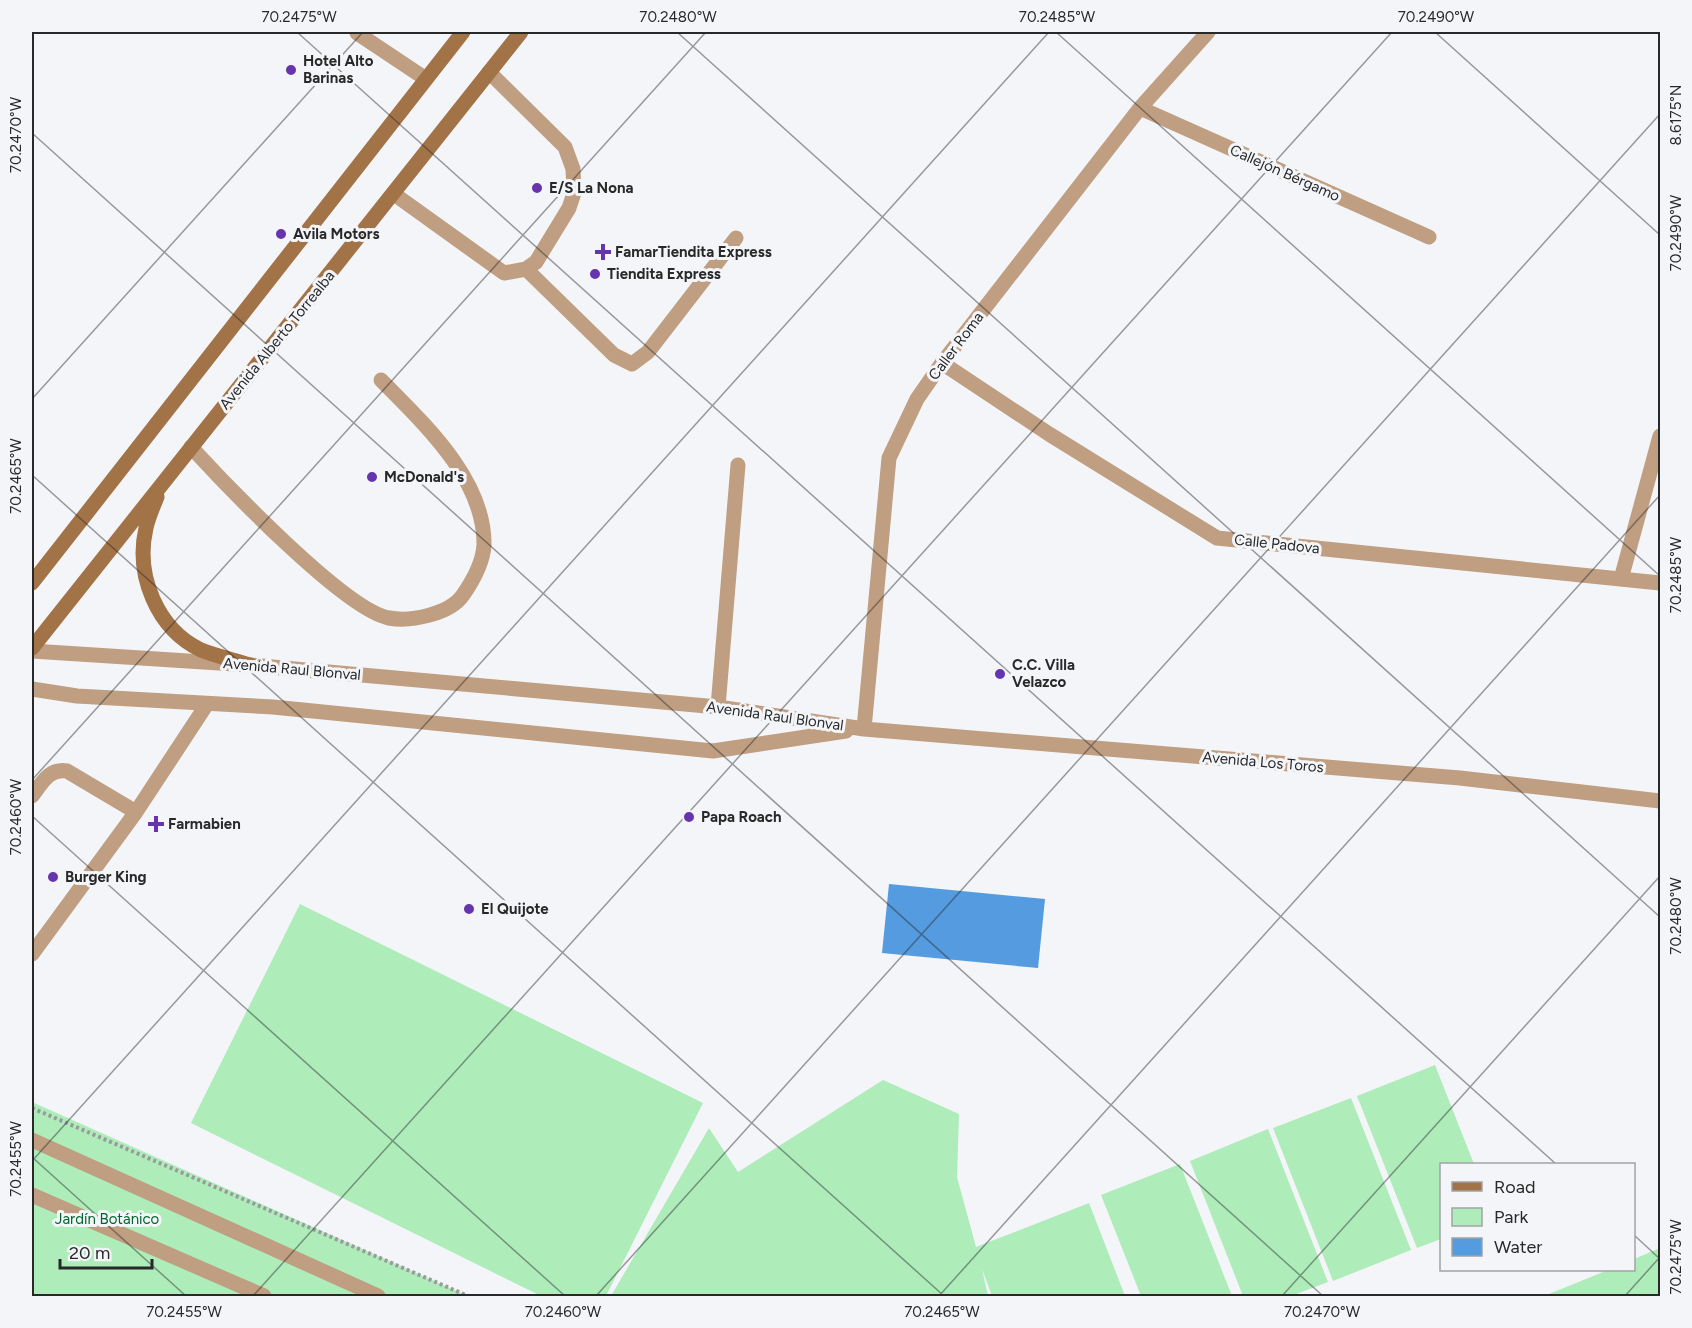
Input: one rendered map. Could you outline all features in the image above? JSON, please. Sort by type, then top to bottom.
[{"type":"main road","points":[[32,583],[463,32]]},
{"type":"main road","name":"Avenida Alberto Torrealba","points":[[32,650],[521,32]]},
{"type":"main road","points":[[161,485],[146,528],[143,552],[148,584],[156,609],[170,627],[200,649],[250,665]]},
{"type":"street","name":"Caller Roma","points":[[864,729],[889,458],[917,399],[942,363],[1140,108],[1208,32]]},
{"type":"street","points":[[357,33],[426,79]]},
{"type":"street","points":[[394,194],[504,273],[526,269],[536,262],[569,208],[574,194],[573,169],[565,147],[489,72]]},
{"type":"street","name":"Callejón Bérgamo","points":[[1140,108],[1429,237]]},
{"type":"street","points":[[526,269],[614,355],[632,364],[648,352],[736,237]]},
{"type":"street","name":"Calle Padova","points":[[942,363],[1049,434],[1217,537],[1660,583]]},
{"type":"street","points":[[191,447],[271,528],[358,605],[389,618],[430,615],[449,610],[473,579],[484,546],[473,494],[439,440],[381,380]]},
{"type":"street","points":[[1621,579],[1660,436]]},
{"type":"street","points":[[718,707],[738,465]]},
{"type":"street","name":"Avenida Raul Blonval","points":[[32,650],[250,665],[718,707],[864,729]]},
{"type":"street","name":"Avenida Raul Blonval","points":[[32,689],[77,696],[285,709],[712,751],[864,729]]},
{"type":"street","points":[[32,954],[136,812],[207,704]]},
{"type":"street","name":"Avenida Los Toros","points":[[864,729],[1460,778],[1660,801]]},
{"type":"street","points":[[32,796],[47,776],[60,770],[67,771],[136,812]]},
{"type":"street","points":[[32,1140],[378,1296]]},
{"type":"street","points":[[32,1195],[264,1296]]},
{"type":"path","points":[[32,1108],[468,1296]]},
{"type":"green space","points":[[300,904],[703,1103],[606,1296],[541,1296],[191,1123]]},
{"type":"green space","points":[[1435,1065],[1474,1163],[1440,1163],[1440,1239],[1417,1248],[1357,1096]]},
{"type":"green space","points":[[883,1080],[959,1114],[957,1177],[976,1247],[1089,1203],[1125,1296],[992,1296],[982,1269],[988,1296],[611,1296],[709,1128],[738,1172]]},
{"type":"green space","points":[[1351,1098],[1411,1250],[1333,1281],[1273,1128]]},
{"type":"green space","name":"Jardín Botánico","points":[[32,1102],[468,1296],[32,1296]]},
{"type":"green space","points":[[1268,1129],[1328,1282],[1291,1296],[1243,1296],[1190,1161]]},
{"type":"green space","points":[[1180,1164],[1232,1296],[1141,1296],[1101,1195]]},
{"type":"green space","points":[[1660,1248],[1660,1296],[1544,1296],[1606,1271],[1635,1271],[1635,1259]]},
{"type":"water","points":[[889,884],[1045,899],[1038,968],[882,953]]},
{"type":"place","name":"Hotel Alto Barinas","points":[[291,70]]},
{"type":"place","name":"E/S La Nona","points":[[537,188]]},
{"type":"place","name":"Avila Motors","points":[[281,234]]},
{"type":"place","name":"FamarTiendita Express","points":[[603,252]]},
{"type":"place","name":"Tiendita Express","points":[[595,274]]},
{"type":"place","name":"McDonald's","points":[[372,477]]},
{"type":"place","name":"C.C. Villa Velazco","points":[[1000,674]]},
{"type":"place","name":"Papa Roach","points":[[689,817]]},
{"type":"place","name":"Farmabien","points":[[156,824]]},
{"type":"place","name":"Burger King","points":[[53,877]]},
{"type":"place","name":"El Quijote","points":[[469,909]]}]
